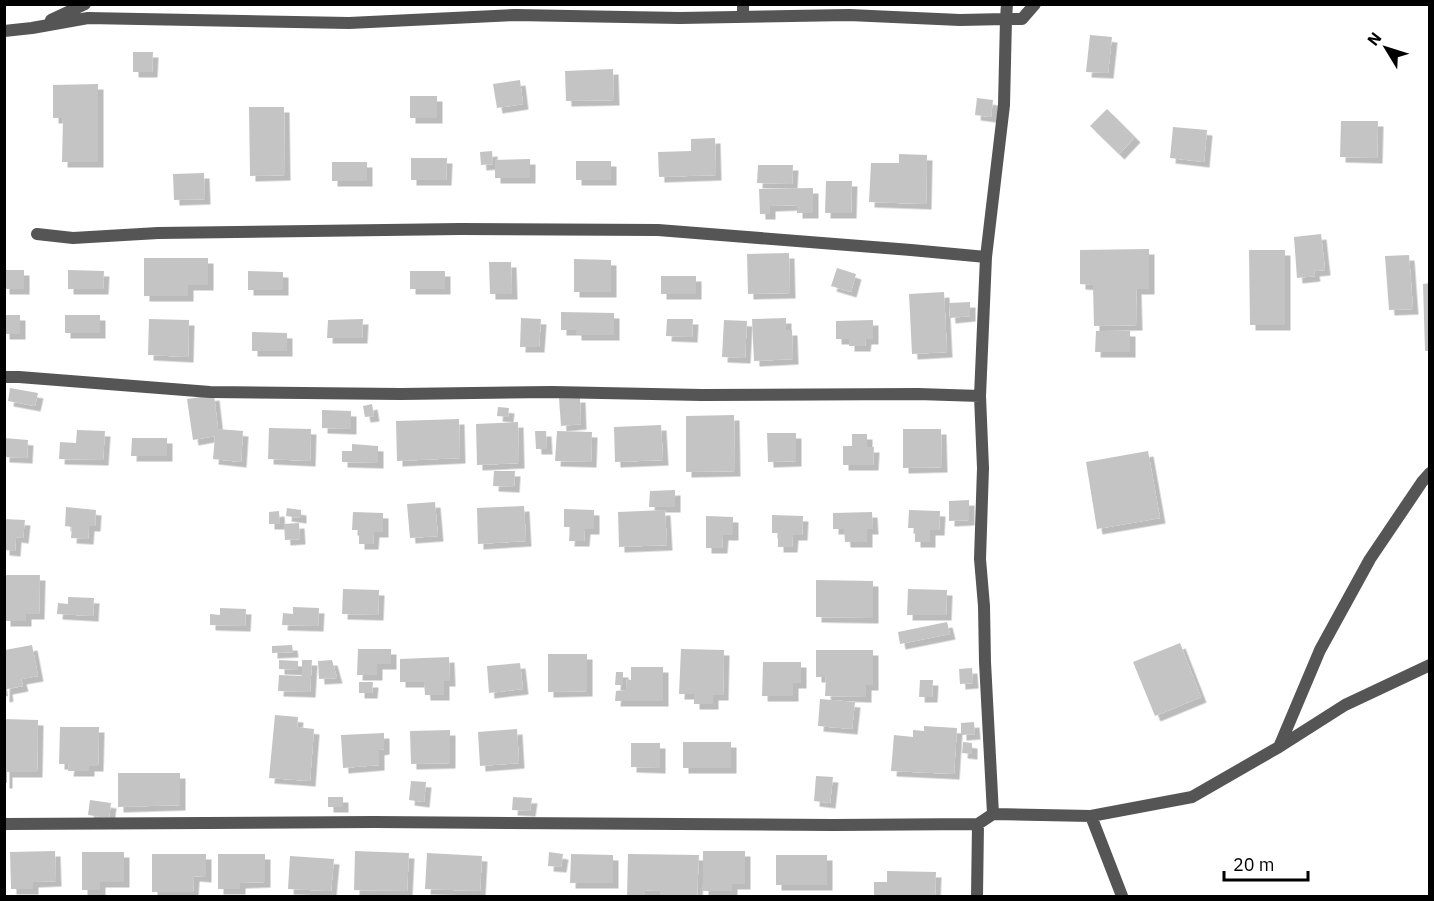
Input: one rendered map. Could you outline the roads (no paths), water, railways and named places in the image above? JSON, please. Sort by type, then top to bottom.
[{"type":"street","points":[[32,28],[85,4]]},
{"type":"street","points":[[993,814],[980,559],[983,468],[980,396],[986,257],[1004,105],[1007,4]]},
{"type":"street","points":[[4,31],[88,18],[349,23],[515,15],[680,18],[743,11],[960,20],[1022,20],[1035,4]]},
{"type":"street","points":[[38,234],[73,238],[228,232],[460,229],[658,230],[986,257]]},
{"type":"street","points":[[4,377],[19,376],[210,392],[980,396]]},
{"type":"street","points":[[1280,747],[1326,640],[1370,559],[1430,473]]},
{"type":"street","points":[[4,824],[374,822],[978,824],[993,814],[1091,816],[1192,797],[1280,747],[1345,705],[1430,664]]},
{"type":"street","points":[[1091,816],[1122,897]]},
{"type":"street","points":[[977,897],[978,824]]}]
